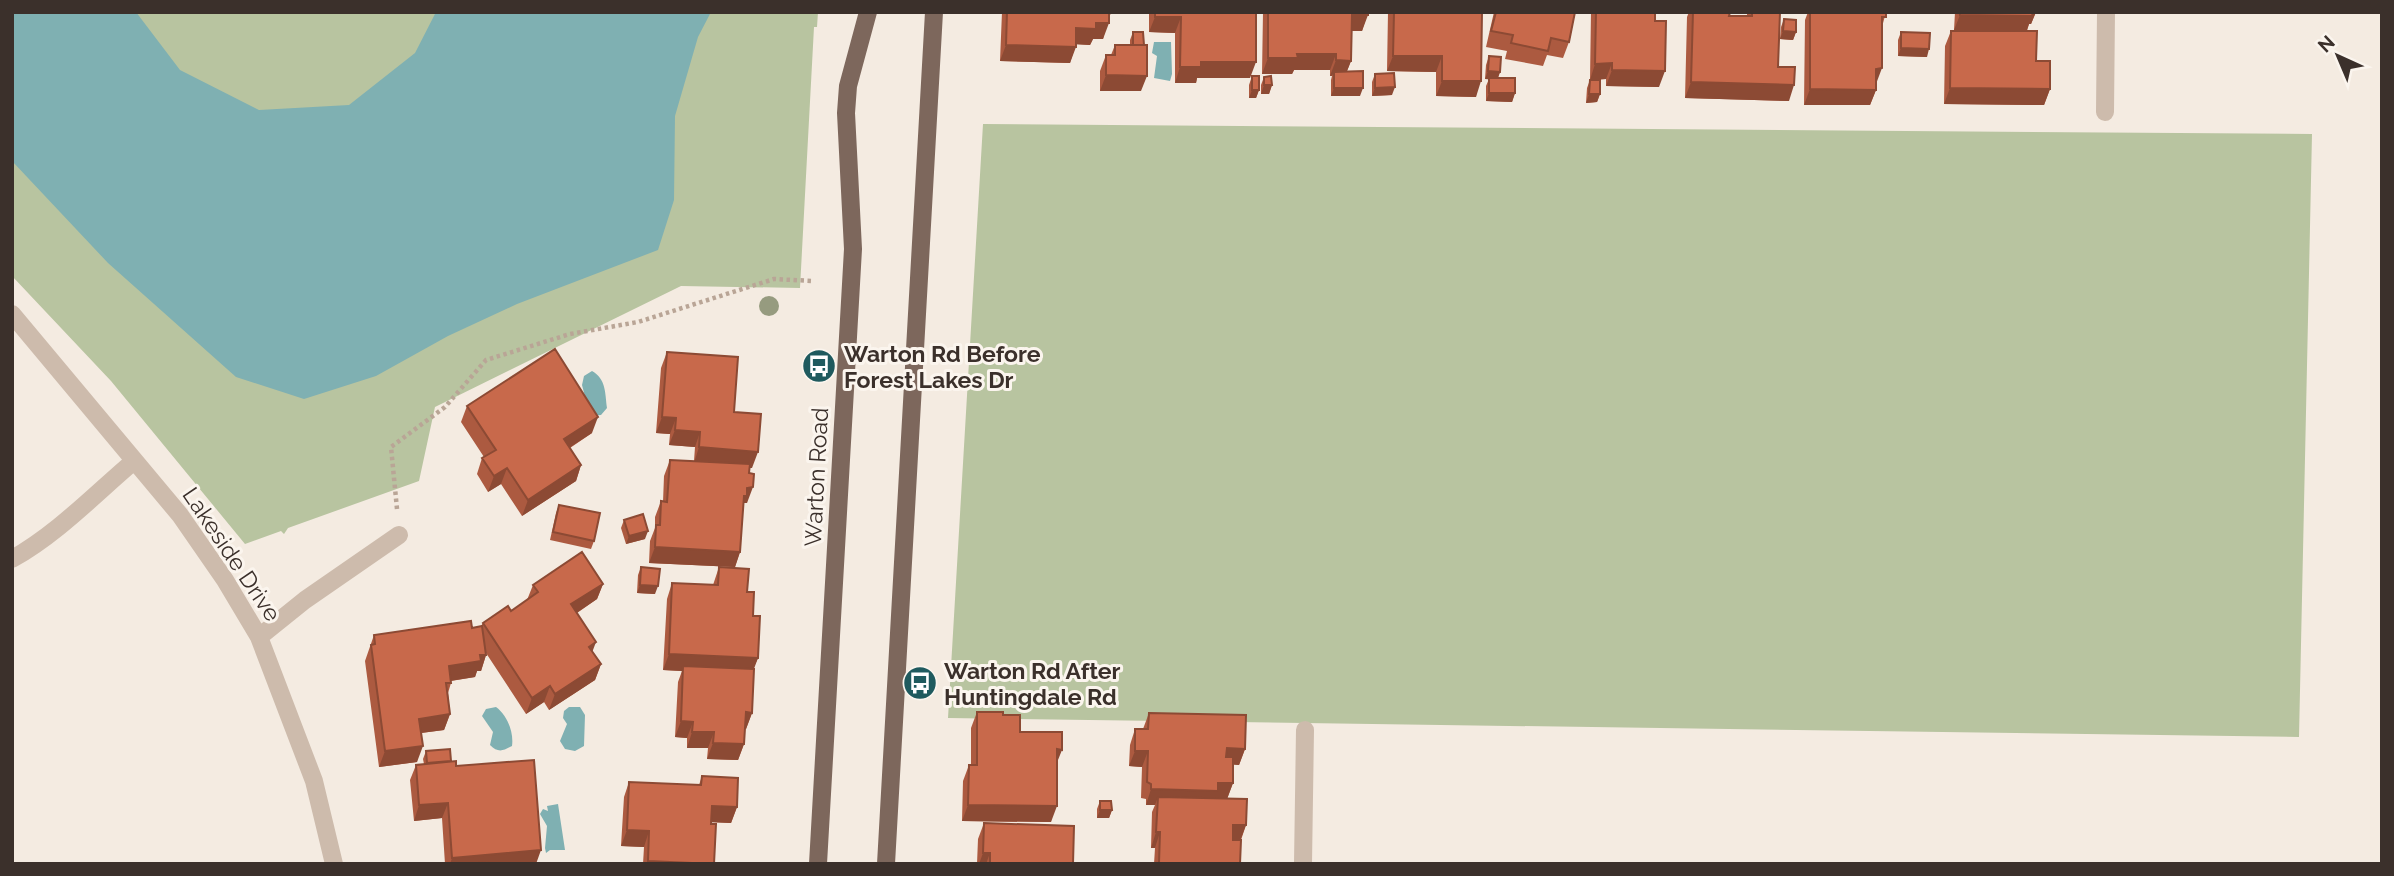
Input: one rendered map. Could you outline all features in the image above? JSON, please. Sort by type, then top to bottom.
[{"type":"main road","name":"Warton Road","points":[[818,864],[853,250],[846,113],[848,86],[868,12]]},
{"type":"main road","points":[[886,864],[934,12]]},
{"type":"street","points":[[2105,112],[2106,12]]},
{"type":"street","name":"Lakeside Drive","points":[[12,314],[180,515],[225,580],[259,638],[314,781],[334,864]]},
{"type":"street","points":[[12,559],[54,529],[134,461]]},
{"type":"street","points":[[259,638],[305,600],[399,535]]},
{"type":"street","points":[[1303,864],[1306,730]]},
{"type":"path","points":[[399,535],[391,447],[445,407],[486,360],[570,334],[638,322],[774,279],[813,281]]},
{"type":"green space","points":[[12,12],[818,12],[817,27],[814,27],[800,288],[681,286],[435,407],[419,481],[288,528],[284,534],[281,531],[245,544],[111,381],[12,276]]},
{"type":"green space","points":[[983,124],[2312,134],[2299,737],[948,718]]},
{"type":"water","points":[[12,12],[136,12],[180,70],[259,110],[349,105],[415,53],[436,12],[711,12],[698,37],[675,116],[674,200],[658,250],[517,304],[448,336],[376,376],[304,399],[236,377],[108,263],[12,161]]},
{"type":"water","points":[[1154,42],[1171,42],[1170,81],[1154,78],[1157,56],[1152,53]]},
{"type":"water","points":[[592,371],[602,382],[607,408],[601,415],[590,416],[582,385],[584,376]]},
{"type":"water","points":[[496,707],[506,719],[512,735],[512,746],[501,750],[490,745],[493,732],[482,716],[486,709]]},
{"type":"water","points":[[569,707],[580,707],[585,715],[584,746],[575,751],[565,749],[560,741],[567,724],[563,718],[564,711]]},
{"type":"water","points":[[558,804],[565,850],[550,850],[546,853],[547,826],[540,814],[543,809],[548,811],[547,806]]},
{"type":"building","points":[[1007,12],[1109,12],[1109,23],[1096,23],[1096,29],[1076,28],[1076,47],[1006,45]]},
{"type":"building","points":[[1155,12],[1256,12],[1256,62],[1201,62],[1201,67],[1180,67],[1181,17],[1155,17]]},
{"type":"building","points":[[1268,12],[1368,12],[1368,15],[1352,15],[1351,61],[1336,60],[1336,54],[1297,54],[1298,58],[1268,58]]},
{"type":"building","points":[[1394,12],[1482,12],[1481,81],[1442,81],[1442,56],[1393,56]]},
{"type":"building","points":[[1496,12],[1575,12],[1569,42],[1551,38],[1548,51],[1511,43],[1513,35],[1491,31]]},
{"type":"building","points":[[1596,12],[1655,12],[1655,21],[1666,21],[1665,71],[1612,70],[1612,63],[1595,64]]},
{"type":"building","points":[[1693,12],[1730,12],[1729,16],[1752,16],[1752,12],[1780,12],[1778,67],[1795,67],[1794,85],[1691,82]]},
{"type":"building","points":[[1810,12],[1886,12],[1886,17],[1882,17],[1882,68],[1876,69],[1876,90],[1810,89]]},
{"type":"building","points":[[1960,12],[2033,12],[2032,16],[1960,15]]},
{"type":"building","points":[[1784,19],[1796,20],[1796,32],[1783,31]]},
{"type":"building","points":[[1951,31],[2037,31],[2036,61],[2050,61],[2050,89],[1950,88]]},
{"type":"building","points":[[1133,32],[1143,32],[1144,45],[1133,45]]},
{"type":"building","points":[[1901,32],[1930,33],[1929,49],[1901,48]]},
{"type":"building","points":[[1115,45],[1147,45],[1147,76],[1106,75],[1106,55],[1115,55]]},
{"type":"building","points":[[1489,56],[1501,57],[1500,72],[1488,71]]},
{"type":"building","points":[[1363,71],[1363,88],[1334,88],[1334,72]]},
{"type":"building","points":[[1394,73],[1395,87],[1375,88],[1375,74]]},
{"type":"building","points":[[1252,76],[1259,76],[1259,90],[1252,90]]},
{"type":"building","points":[[1271,76],[1272,85],[1264,85],[1264,77]]},
{"type":"building","points":[[1489,78],[1515,78],[1515,93],[1489,93]]},
{"type":"building","points":[[1590,80],[1600,80],[1600,94],[1589,94]]},
{"type":"building","points":[[555,349],[598,417],[564,439],[581,465],[528,500],[507,468],[494,476],[482,458],[496,450],[467,406]]},
{"type":"building","points":[[667,352],[738,357],[734,412],[761,414],[758,452],[699,447],[700,432],[675,430],[676,418],[662,417]]},
{"type":"building","points":[[670,460],[750,464],[749,473],[754,474],[753,487],[747,488],[747,496],[744,496],[740,552],[655,547],[656,525],[660,525],[661,501],[667,502]]},
{"type":"building","points":[[559,505],[600,513],[594,541],[553,532]]},
{"type":"building","points":[[643,514],[648,531],[629,536],[624,520]]},
{"type":"building","points":[[582,552],[603,584],[571,604],[596,642],[589,647],[601,664],[555,694],[550,686],[532,698],[483,623],[508,606],[511,611],[538,592],[533,585]]},
{"type":"building","points":[[641,567],[660,569],[658,586],[640,585]]},
{"type":"building","points":[[719,567],[749,569],[747,592],[754,592],[753,616],[760,616],[758,658],[669,654],[672,583],[718,585]]},
{"type":"building","points":[[471,621],[472,628],[482,626],[486,655],[480,655],[481,661],[449,666],[451,683],[446,683],[450,714],[419,719],[423,746],[385,751],[371,645],[375,644],[374,635]]},
{"type":"building","points":[[683,666],[754,669],[752,713],[746,712],[744,744],[713,743],[714,732],[692,732],[693,722],[681,721]]},
{"type":"building","points":[[977,712],[1020,715],[1020,732],[1062,732],[1062,750],[1057,749],[1057,806],[968,805],[969,765],[977,765]]},
{"type":"building","points":[[1149,713],[1246,715],[1245,749],[1227,748],[1226,757],[1233,757],[1233,783],[1218,783],[1218,791],[1151,789],[1151,784],[1147,782],[1148,751],[1135,751],[1135,729],[1148,729]]},
{"type":"building","points":[[450,749],[451,761],[427,763],[426,751]]},
{"type":"building","points":[[534,760],[541,850],[452,858],[448,803],[419,805],[416,765],[456,761],[456,766]]},
{"type":"building","points":[[702,776],[738,778],[737,807],[712,806],[711,824],[716,824],[714,864],[648,861],[649,831],[627,830],[629,782],[701,785]]},
{"type":"building","points":[[1158,797],[1247,799],[1246,825],[1233,825],[1233,840],[1241,840],[1240,864],[1159,863],[1160,832],[1156,832]]},
{"type":"building","points":[[1100,801],[1111,801],[1112,810],[1100,810]]},
{"type":"building","points":[[984,823],[1074,826],[1073,864],[990,864],[990,853],[983,853]]},
{"type":"place","name":"Warton Rd Before Forest Lakes Dr","points":[[819,366]]},
{"type":"place","name":"Warton Rd After Huntingdale Rd","points":[[920,683]]}]
